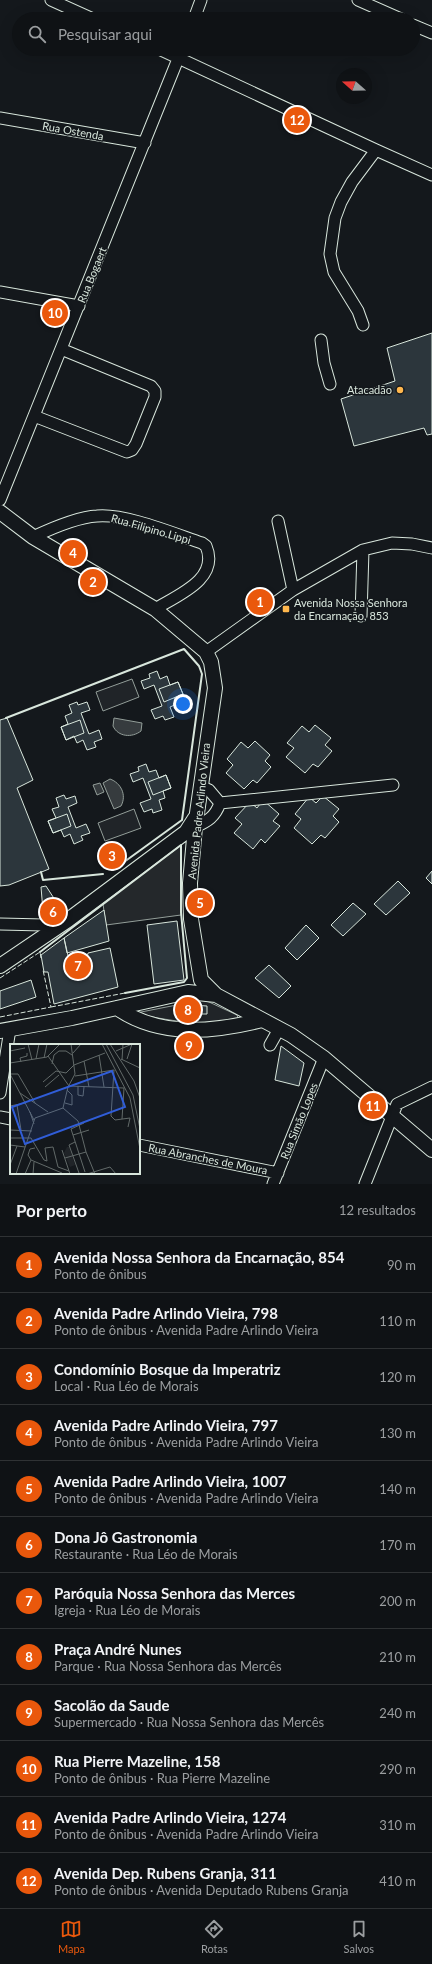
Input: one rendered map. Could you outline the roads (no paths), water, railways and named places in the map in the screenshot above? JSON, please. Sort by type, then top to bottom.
[{"type":"main road","points":[[0,512],[33,537],[156,610],[206,652]]},
{"type":"main road","name":"Avenida Padre Arlindo Vieira","points":[[201,980],[191,919],[192,850],[190,829],[197,811],[215,688],[211,662],[206,652]]},
{"type":"main road","points":[[0,966],[51,931],[190,829]]},
{"type":"main road","points":[[188,992],[201,980],[216,995],[291,1035],[324,1058],[432,1150]]},
{"type":"main road","points":[[5,1030],[117,1008],[188,992],[216,995]]},
{"type":"main road","points":[[117,1008],[147,1024],[169,1028],[211,1030],[234,1027],[262,1020]]},
{"type":"street","points":[[52,0],[78,12]]},
{"type":"street","points":[[197,12],[201,0]]},
{"type":"street","points":[[358,0],[385,12]]},
{"type":"street","points":[[420,27],[432,33]]},
{"type":"street","name":"Rua Bogaert","points":[[0,500],[179,56]]},
{"type":"street","points":[[186,56],[376,150],[432,175]]},
{"type":"street","name":"Rua Ostenda","points":[[0,118],[145,143]]},
{"type":"street","points":[[363,325],[358,311],[332,267],[330,254],[335,218],[341,202],[352,182],[376,150]]},
{"type":"street","points":[[0,292],[79,306]]},
{"type":"street","points":[[322,340],[324,363],[330,384]]},
{"type":"street","points":[[34,416],[127,452],[132,450],[136,444],[155,397],[155,391],[151,386],[61,349]]},
{"type":"street","name":"Rua Filipino Lippi","points":[[33,537],[46,531],[90,517],[105,516],[139,522],[202,543],[206,546],[209,562],[206,573],[200,582],[156,610]]},
{"type":"street","points":[[278,520],[293,590]]},
{"type":"street","points":[[206,652],[293,590],[363,550],[392,543],[412,544],[432,548]]},
{"type":"street","points":[[361,616],[363,550]]},
{"type":"street","points":[[200,786],[209,790],[220,803]]},
{"type":"street","points":[[220,803],[393,786]]},
{"type":"street","points":[[190,829],[212,818],[216,814],[220,803]]},
{"type":"street","points":[[0,924],[44,925],[51,931]]},
{"type":"street","points":[[270,1045],[279,1029]]},
{"type":"street","points":[[0,1093],[5,1030]]},
{"type":"street","name":"Rua Simão Lopes","points":[[273,1184],[324,1058]]},
{"type":"street","points":[[365,1184],[398,1104],[432,1086]]},
{"type":"street","points":[[0,1117],[10,1119]]},
{"type":"street","name":"Rua Abranches de Moura","points":[[140,1145],[278,1172]]},
{"type":"place","name":"Avenida Dep. Rubens Granja, 311","points":[[297,120]]},
{"type":"place","name":"Rua Pierre Mazeline, 158","points":[[55,313]]},
{"type":"place","name":"Atacadão","points":[[400,390]]},
{"type":"place","name":"Avenida Padre Arlindo Vieira, 797","points":[[73,553]]},
{"type":"place","name":"Avenida Padre Arlindo Vieira, 798","points":[[93,582]]},
{"type":"place","name":"Avenida Nossa Senhora da Encarnação, 854","points":[[260,602]]},
{"type":"place","name":"Avenida Nossa Senhora da Encarnação, 853","points":[[286,609]]},
{"type":"place","name":"Condomínio Bosque da Imperatriz","points":[[112,856]]},
{"type":"place","name":"Avenida Padre Arlindo Vieira, 1007","points":[[200,903]]},
{"type":"place","name":"Dona Jô Gastronomia","points":[[53,912]]},
{"type":"place","name":"Paróquia Nossa Senhora das Merces","points":[[78,966]]},
{"type":"place","name":"Praça André Nunes","points":[[188,1010]]},
{"type":"place","name":"Sacolão da Saude","points":[[189,1046]]},
{"type":"place","name":"Avenida Padre Arlindo Vieira, 1274","points":[[373,1106]]}]
